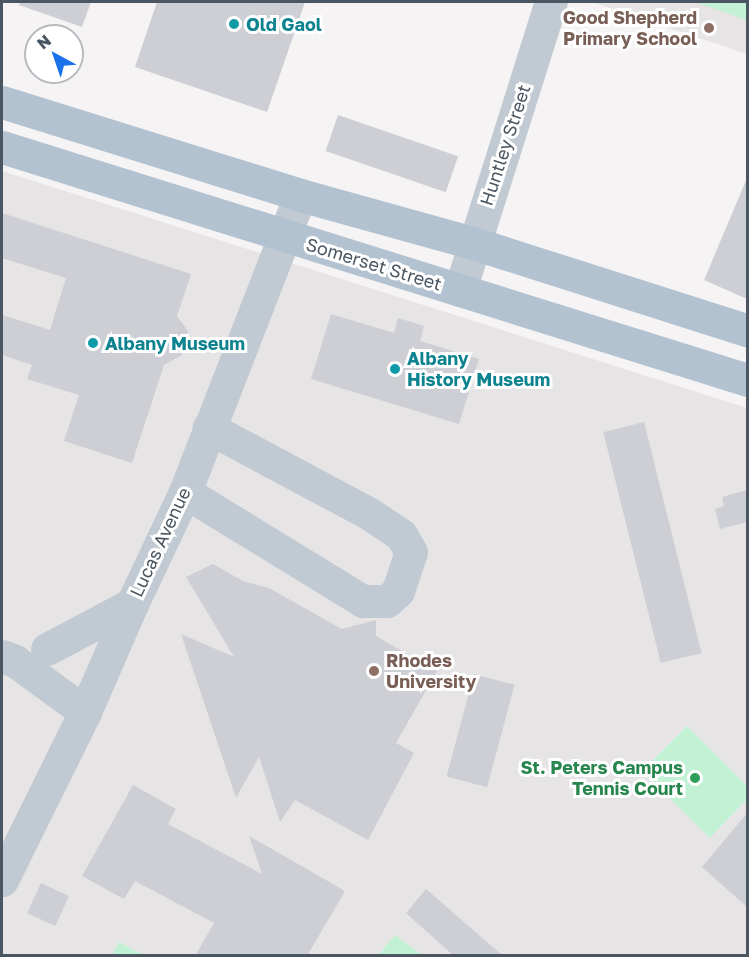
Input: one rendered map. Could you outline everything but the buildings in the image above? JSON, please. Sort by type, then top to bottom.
[{"type":"main road","points":[[2,102],[300,195],[473,243],[747,331]]},
{"type":"main road","name":"Somerset Street","points":[[2,147],[747,380]]},
{"type":"street","name":"Huntley Street","points":[[460,290],[551,2]]},
{"type":"street","name":"Lucas Avenue","points":[[2,880],[85,712],[132,604],[185,492],[282,236],[300,195]]},
{"type":"street","points":[[185,492],[363,601],[387,601],[398,591],[411,552],[401,535],[370,514],[209,428]]},
{"type":"street","points":[[8,658],[47,649],[132,604]]},
{"type":"street","points":[[47,649],[105,664]]},
{"type":"street","points":[[8,658],[85,712]]},
{"type":"shaded area","name":"Good Shepherd Primary School","points":[[592,2],[747,2],[747,54]]},
{"type":"shaded area","name":"Rhodes University","points":[[2,171],[747,408],[747,955],[422,955],[395,935],[378,955],[144,955],[119,942],[112,955],[2,955]]},
{"type":"green space","points":[[695,2],[747,2],[747,20]]},
{"type":"green space","name":"St. Peters Campus Tennis Court","points":[[687,726],[747,786],[747,799],[710,838],[642,771]]},
{"type":"green space","points":[[395,935],[422,955],[378,955]]},
{"type":"green space","points":[[119,942],[144,955],[112,955]]},
{"type":"place","name":"Old Gaol","points":[[234,24]]},
{"type":"place","name":"Good Shepherd Primary School","points":[[709,28]]},
{"type":"place","name":"Albany Museum","points":[[93,343]]},
{"type":"place","name":"Albany History Museum","points":[[395,369]]},
{"type":"place","name":"Rhodes University","points":[[374,671]]},
{"type":"place","name":"St. Peters Campus Tennis Court","points":[[695,778]]}]
